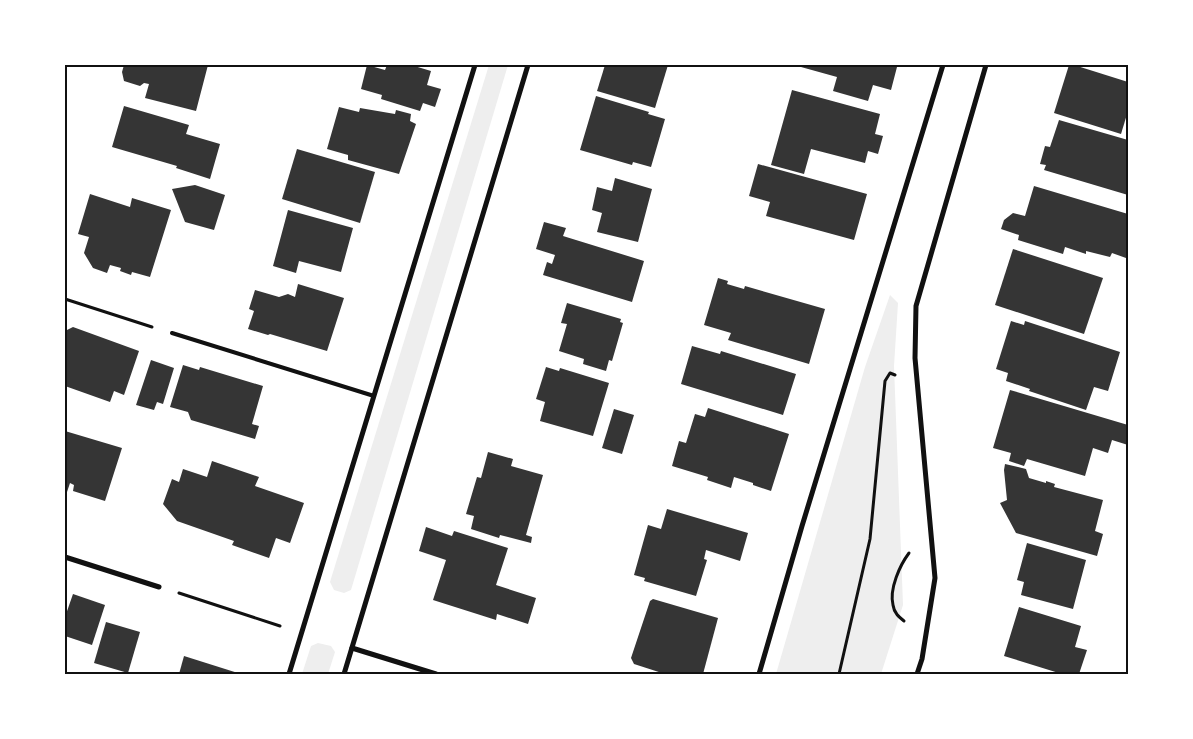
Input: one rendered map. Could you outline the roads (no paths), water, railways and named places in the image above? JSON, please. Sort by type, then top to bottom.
[{"type":"street","points":[[289,674],[475,65]]},
{"type":"street","points":[[344,674],[528,65]]},
{"type":"street","points":[[759,674],[802,526],[944,65]]},
{"type":"street","points":[[917,674],[922,659],[935,578],[916,365],[916,306],[986,65]]},
{"type":"street","points":[[65,557],[159,587]]},
{"type":"street","points":[[352,648],[436,674]]},
{"type":"lane","points":[[172,333],[374,396]]}]
